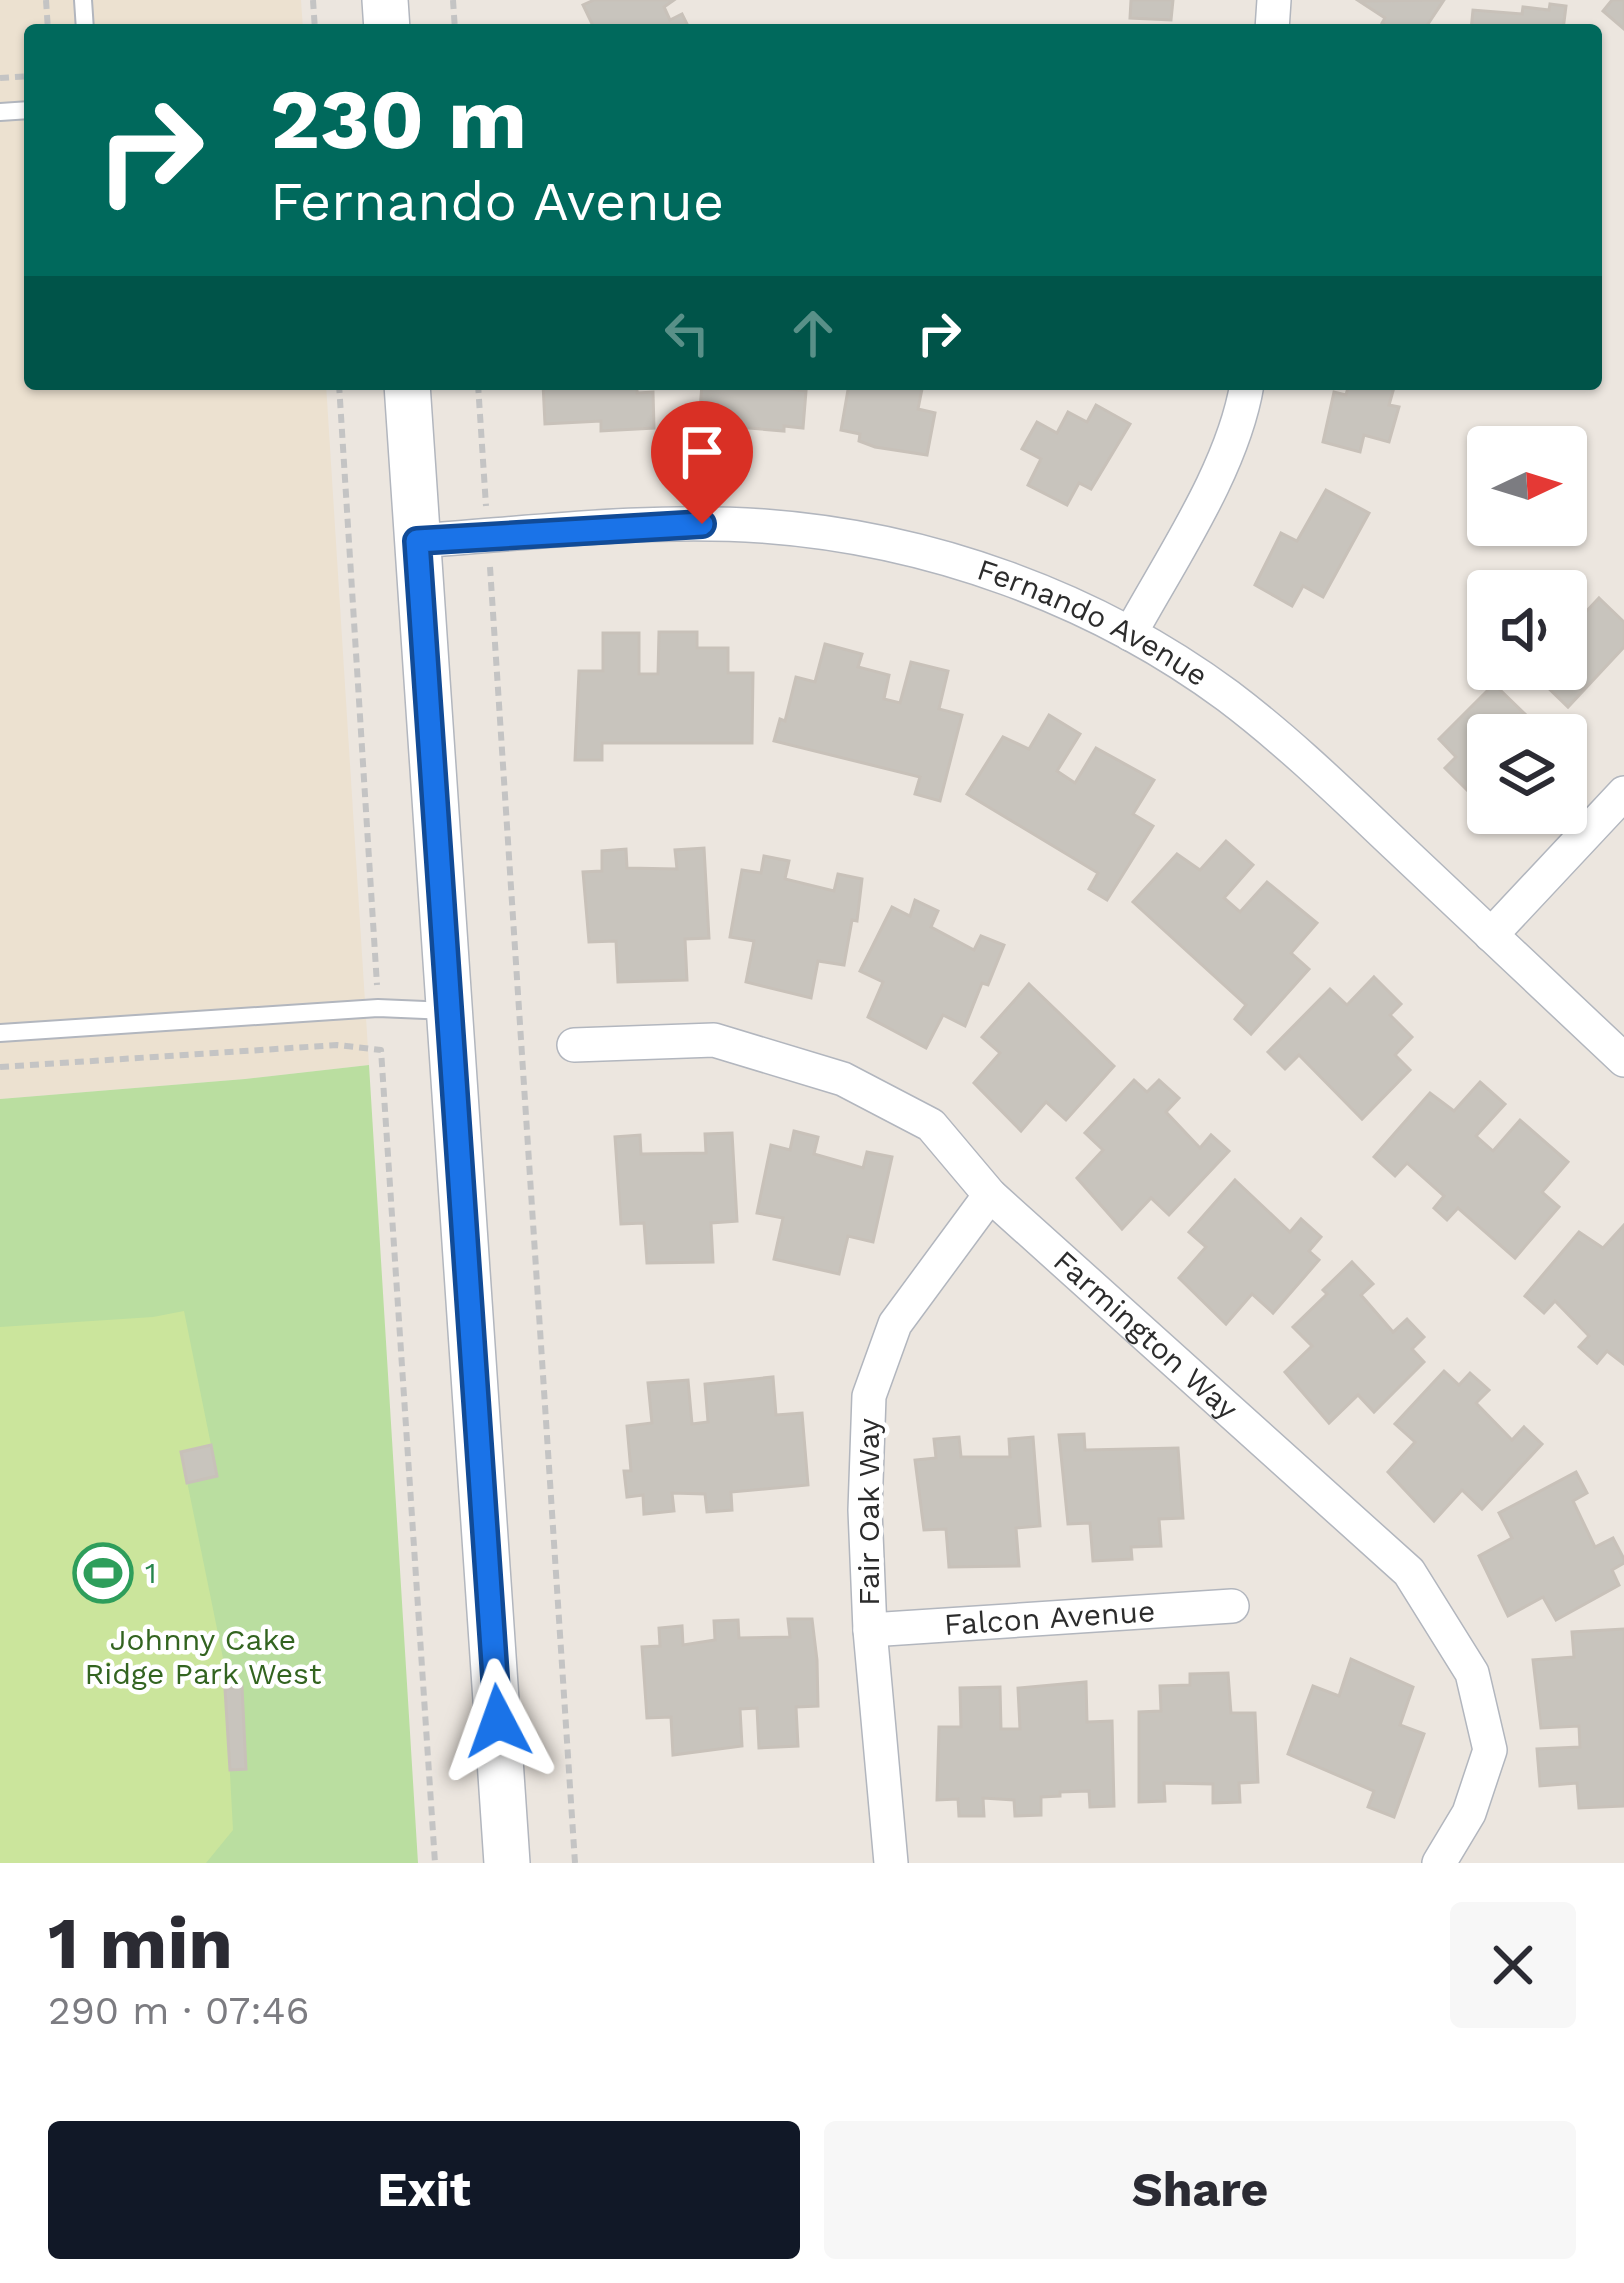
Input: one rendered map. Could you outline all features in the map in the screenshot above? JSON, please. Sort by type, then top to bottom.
[{"type":"street","points":[[407,390],[507,1863]]},
{"type":"street","points":[[1130,634],[1210,485],[1246,390]]},
{"type":"street","name":"Fernando Avenue","points":[[417,541],[702,524],[826,533],[890,544],[1010,579],[1130,634],[1227,696],[1270,730],[1624,1060]]},
{"type":"street","points":[[1491,935],[1624,793]]},
{"type":"street","name":"Farmington Way","points":[[574,1045],[714,1040],[843,1078],[931,1125],[990,1195],[1409,1572],[1472,1672],[1490,1750],[1469,1813],[1439,1863]]},
{"type":"street","name":"Fair Oak Way","points":[[890,1863],[870,1630],[869,1396],[895,1324],[990,1195]]},
{"type":"street","name":"Falcon Avenue","points":[[870,1630],[1232,1606]]},
{"type":"lane","points":[[0,1033],[378,1009],[451,1011]]},
{"type":"path","points":[[339,390],[434,1863]]},
{"type":"path","points":[[478,390],[575,1863]]},
{"type":"path","points":[[0,1067],[337,1045],[380,1050]]},
{"type":"shaded area","points":[[0,0],[301,0],[303,24],[24,24],[24,390],[326,390],[369,1065],[0,1099]]},
{"type":"green space","name":"Johnny Cake Ridge Park West","points":[[369,1065],[418,1863],[0,1863],[0,1099]]},
{"type":"green space","name":"1","points":[[184,1311],[211,1445],[181,1452],[224,1663],[233,1830],[206,1863],[0,1863],[0,1327]]},
{"type":"building","points":[[594,0],[674,0],[664,7],[670,20],[682,14],[687,24],[592,24],[583,5]]},
{"type":"building","points":[[1131,0],[1173,0],[1171,20],[1130,18]]},
{"type":"building","points":[[1444,0],[1428,24],[1383,24],[1385,18],[1359,1]]},
{"type":"building","points":[[1612,0],[1624,0],[1624,29],[1603,11]]},
{"type":"building","points":[[1550,4],[1566,6],[1564,24],[1472,24],[1473,10],[1522,14],[1523,7],[1549,10]]},
{"type":"building","points":[[543,390],[653,392],[654,428],[601,431],[601,421],[545,424]]},
{"type":"building","points":[[702,390],[806,391],[803,428],[784,426],[784,431],[699,424]]},
{"type":"building","points":[[848,390],[922,390],[918,409],[935,413],[927,455],[875,447],[859,441],[860,434],[841,430]]},
{"type":"building","points":[[1347,390],[1393,390],[1389,405],[1399,407],[1389,442],[1364,435],[1360,452],[1323,442],[1334,392],[1346,395]]},
{"type":"building","points":[[1096,405],[1130,424],[1091,489],[1079,483],[1067,505],[1028,485],[1041,459],[1022,449],[1037,422],[1057,433],[1068,412],[1087,422]]},
{"type":"building","points":[[1326,490],[1369,513],[1323,597],[1303,586],[1292,606],[1255,585],[1281,533],[1297,541]]},
{"type":"building","points":[[1599,598],[1624,622],[1624,647],[1587,687],[1587,611]]},
{"type":"building","points":[[659,632],[697,632],[697,648],[728,648],[728,673],[753,673],[752,743],[602,743],[602,760],[575,760],[579,671],[603,671],[603,633],[639,633],[639,674],[658,674]]},
{"type":"building","points":[[825,644],[862,654],[858,667],[889,675],[884,699],[900,703],[911,662],[948,671],[939,709],[962,715],[940,801],[915,794],[920,777],[774,741],[780,719],[785,721],[796,677],[815,682]]},
{"type":"building","points":[[1488,690],[1500,690],[1525,714],[1467,714],[1467,790],[1445,768],[1456,757],[1439,739]]},
{"type":"building","points":[[1550,690],[1584,690],[1568,707]]},
{"type":"building","points":[[1049,715],[1080,734],[1057,771],[1075,783],[1096,748],[1154,780],[1133,814],[1153,826],[1107,900],[1089,889],[1098,873],[967,794],[1003,737],[1029,749]]},
{"type":"building","points":[[1226,841],[1253,865],[1224,898],[1240,912],[1267,882],[1317,923],[1291,953],[1309,969],[1251,1034],[1235,1019],[1246,1005],[1133,902],[1177,854],[1200,870]]},
{"type":"building","points":[[704,848],[709,938],[685,939],[687,980],[618,982],[616,941],[589,942],[583,872],[602,871],[602,851],[626,849],[627,868],[677,869],[675,850]]},
{"type":"building","points":[[764,856],[789,861],[785,879],[834,891],[838,874],[862,879],[857,921],[852,920],[844,965],[818,961],[811,998],[746,982],[754,941],[730,937],[742,870],[761,873]]},
{"type":"building","points":[[915,900],[938,911],[931,927],[974,950],[981,936],[1004,945],[965,1026],[943,1015],[926,1048],[868,1017],[883,982],[860,971],[892,907],[910,916]]},
{"type":"building","points":[[1374,977],[1401,1004],[1390,1015],[1412,1037],[1395,1055],[1410,1070],[1362,1119],[1299,1055],[1285,1069],[1268,1052],[1330,989],[1347,1005]]},
{"type":"building","points":[[1029,984],[1114,1066],[1066,1120],[1046,1102],[1021,1131],[974,1083],[1000,1053],[982,1037]]},
{"type":"building","points":[[1134,1080],[1147,1092],[1159,1080],[1179,1098],[1166,1112],[1200,1148],[1211,1135],[1229,1151],[1169,1215],[1151,1198],[1122,1229],[1077,1178],[1103,1150],[1085,1133]]},
{"type":"building","points":[[1480,1082],[1505,1104],[1476,1136],[1493,1151],[1520,1120],[1568,1162],[1542,1192],[1559,1207],[1515,1258],[1458,1208],[1447,1220],[1434,1208],[1444,1196],[1407,1163],[1395,1176],[1374,1157],[1430,1093],[1454,1111]]},
{"type":"building","points":[[794,1131],[818,1137],[814,1154],[863,1168],[867,1152],[892,1157],[873,1242],[848,1236],[839,1274],[774,1259],[783,1218],[757,1213],[771,1145],[790,1150]]},
{"type":"building","points":[[732,1133],[737,1221],[711,1223],[713,1262],[647,1263],[644,1223],[621,1224],[615,1137],[640,1135],[641,1154],[706,1153],[705,1134]]},
{"type":"building","points":[[1235,1180],[1290,1232],[1301,1219],[1321,1237],[1309,1251],[1319,1260],[1273,1313],[1252,1294],[1226,1324],[1179,1278],[1206,1247],[1189,1232]]},
{"type":"building","points":[[1624,1225],[1624,1364],[1607,1351],[1597,1363],[1579,1347],[1589,1336],[1555,1301],[1544,1313],[1525,1296],[1579,1232],[1603,1248]]},
{"type":"building","points":[[1352,1262],[1373,1284],[1361,1295],[1393,1332],[1407,1319],[1424,1337],[1412,1349],[1424,1362],[1374,1412],[1358,1395],[1329,1423],[1285,1372],[1312,1346],[1293,1327]]},
{"type":"building","points":[[1444,1371],[1459,1385],[1470,1373],[1489,1390],[1476,1403],[1512,1440],[1524,1427],[1542,1444],[1482,1509],[1462,1490],[1434,1521],[1388,1472],[1415,1442],[1395,1424]]},
{"type":"building","points":[[773,1377],[776,1415],[802,1413],[808,1485],[731,1492],[732,1510],[707,1512],[705,1494],[672,1493],[674,1511],[644,1514],[643,1495],[627,1497],[624,1471],[631,1471],[627,1426],[652,1423],[648,1383],[688,1380],[692,1424],[708,1422],[705,1384]]},
{"type":"building","points":[[1084,1434],[1085,1450],[1178,1448],[1183,1518],[1159,1519],[1161,1546],[1131,1547],[1132,1559],[1093,1561],[1090,1523],[1068,1524],[1059,1435]]},
{"type":"building","points":[[959,1437],[961,1457],[1010,1457],[1009,1439],[1033,1437],[1040,1526],[1016,1528],[1019,1566],[949,1567],[946,1529],[924,1530],[915,1460],[936,1458],[934,1439]]},
{"type":"building","points":[[211,1445],[217,1476],[187,1483],[181,1452]]},
{"type":"building","points":[[1576,1472],[1587,1493],[1573,1501],[1595,1547],[1613,1538],[1624,1559],[1612,1570],[1619,1585],[1556,1620],[1543,1597],[1508,1616],[1479,1556],[1512,1538],[1499,1513]]},
{"type":"building","points":[[788,1619],[812,1619],[817,1660],[818,1706],[796,1707],[798,1746],[759,1748],[757,1708],[740,1709],[742,1746],[673,1755],[671,1717],[647,1718],[642,1647],[660,1646],[659,1628],[682,1626],[683,1645],[715,1640],[714,1621],[738,1620],[739,1638],[790,1637]]},
{"type":"building","points":[[1624,1629],[1624,1806],[1579,1808],[1577,1783],[1540,1786],[1537,1749],[1580,1747],[1579,1726],[1541,1728],[1533,1660],[1574,1657],[1572,1632]]},
{"type":"building","points":[[1351,1659],[1413,1687],[1400,1725],[1424,1734],[1394,1817],[1368,1807],[1374,1791],[1288,1754],[1313,1686],[1339,1696]]},
{"type":"building","points":[[1228,1673],[1231,1713],[1255,1713],[1258,1782],[1239,1783],[1240,1802],[1213,1803],[1213,1784],[1164,1783],[1165,1801],[1139,1802],[1139,1712],[1161,1711],[1160,1686],[1190,1685],[1190,1674]]},
{"type":"building","points":[[1086,1682],[1087,1722],[1112,1721],[1114,1806],[1090,1807],[1089,1791],[1060,1792],[1060,1796],[1041,1797],[1041,1815],[1015,1816],[1014,1800],[983,1798],[984,1816],[959,1816],[958,1799],[937,1800],[939,1727],[961,1727],[960,1688],[1000,1687],[1001,1729],[1020,1729],[1018,1688]]},
{"type":"building","points":[[242,1687],[246,1769],[230,1770],[225,1689]]},
{"type":"place","name":"1","points":[[103,1573]]},
{"type":"route","points":[[498,1721],[417,541],[702,524]]}]
